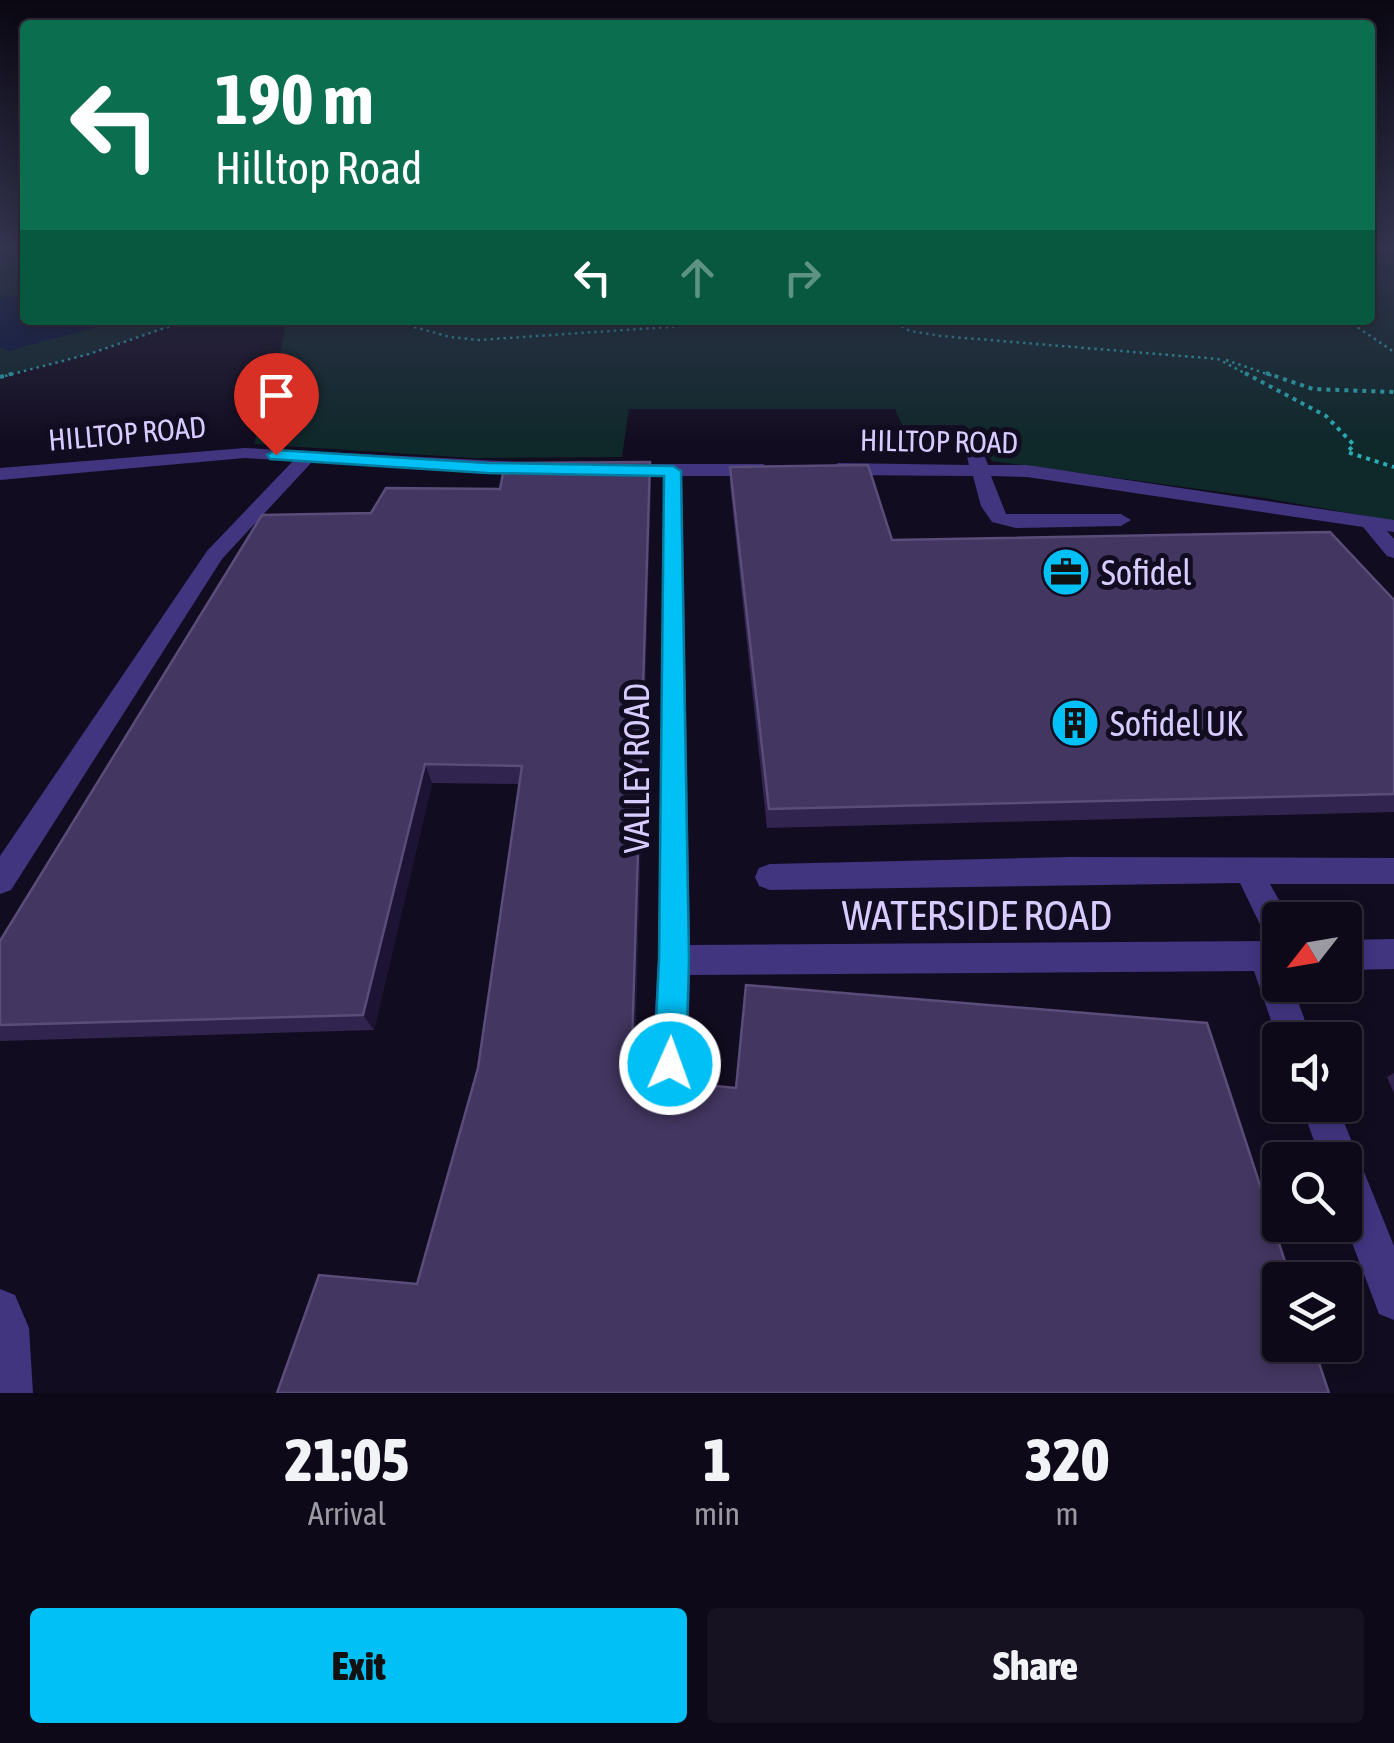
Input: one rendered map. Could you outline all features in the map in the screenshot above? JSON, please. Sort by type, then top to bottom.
[{"type":"street","points":[[914,432],[958,437],[973,446],[991,506],[999,518],[1016,522],[1120,520]]},
{"type":"street","name":"HILLTOP ROAD","points":[[0,474],[245,453],[562,470]]},
{"type":"street","points":[[0,881],[214,556],[306,458]]},
{"type":"street","points":[[598,470],[784,470]]},
{"type":"street","name":"HILLTOP ROAD","points":[[821,470],[1046,474],[1394,526]]},
{"type":"street","name":"VALLEY ROAD","points":[[670,1064],[674,960],[673,471]]},
{"type":"street","points":[[1370,523],[1394,552]]},
{"type":"street","points":[[770,877],[1070,870],[1394,871]]},
{"type":"street","points":[[1248,870],[1262,910]]},
{"type":"street","name":"WATERSIDE ROAD","points":[[674,960],[1262,948]]},
{"type":"street","points":[[1362,955],[1394,954]]},
{"type":"street","points":[[1362,1216],[1394,1299]]},
{"type":"street","points":[[0,1310],[8,1328],[11,1393]]},
{"type":"path","points":[[0,377],[89,354],[173,325]]},
{"type":"path","points":[[407,325],[478,340],[697,325]]},
{"type":"path","points":[[899,325],[910,331],[958,338],[1218,359],[1312,389],[1394,392]]},
{"type":"path","points":[[1354,325],[1393,354]]},
{"type":"path","points":[[1218,359],[1326,416],[1354,445],[1347,452],[1394,466]]},
{"type":"green space","points":[[0,312],[20,312],[20,325],[173,325],[89,354],[0,377]]},
{"type":"green space","points":[[1375,312],[1394,312],[1394,521],[1265,498],[992,461],[964,425],[902,425],[895,409],[629,409],[622,457],[473,458],[254,444],[284,325],[1375,325]]},
{"type":"water","points":[[0,312],[20,312],[20,325],[105,325],[8,351],[0,347]]},
{"type":"building","points":[[650,462],[631,1078],[736,1088],[746,985],[1207,1023],[1262,1191],[1262,1242],[1279,1242],[1285,1262],[1262,1262],[1262,1362],[1319,1362],[1329,1393],[277,1393],[319,1275],[417,1284],[478,1068],[522,766],[425,764],[363,1015],[0,1025],[0,941],[262,515],[371,513],[386,488],[500,489],[505,463]]},
{"type":"building","name":"Sofidel UK","points":[[868,465],[892,540],[1330,532],[1394,600],[1394,794],[769,809],[730,467]]},
{"type":"place","name":"Sofidel","points":[[1066,572]]},
{"type":"place","name":"Sofidel UK","points":[[1075,723]]},
{"type":"route","points":[[276,455],[487,468],[673,471],[674,960],[670,1064]]}]
